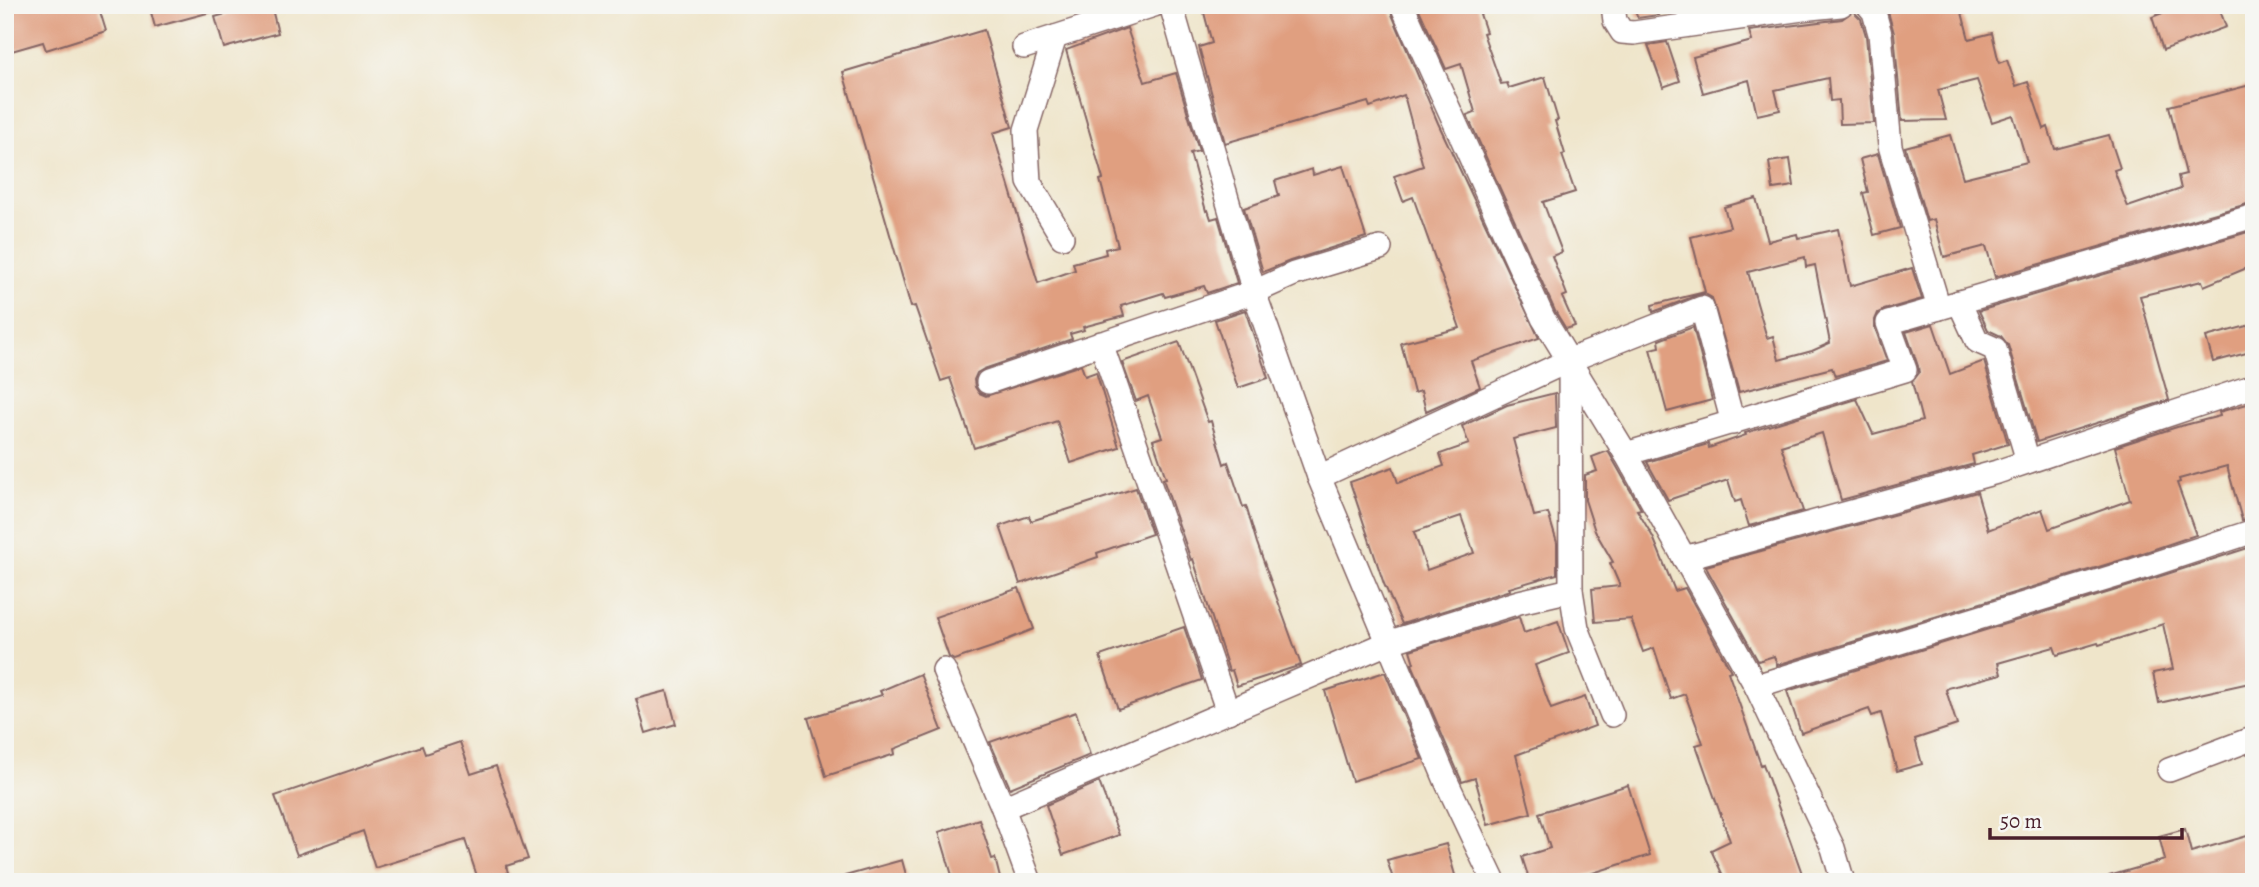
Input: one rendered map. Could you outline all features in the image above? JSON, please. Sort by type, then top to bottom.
[{"type":"street","points":[[1024,47],[1154,5]]},
{"type":"street","points":[[1171,5],[1254,292],[1319,477],[1447,783],[1494,882]]},
{"type":"street","points":[[1402,5],[1543,317],[1626,454],[1756,686],[1833,848],[1843,882]]},
{"type":"street","points":[[1613,5],[1615,21],[1622,32],[1634,33],[1841,5]]},
{"type":"street","points":[[1872,7],[1880,34],[1890,146],[1949,305],[1977,341],[1995,349],[2028,461]]},
{"type":"street","points":[[1055,37],[1026,131],[1029,182],[1062,237]]},
{"type":"street","points":[[1626,454],[1905,370],[1888,323],[2254,216]]},
{"type":"street","points":[[988,382],[1254,292],[1294,274],[1380,248]]},
{"type":"street","points":[[1319,477],[1570,360],[1702,308],[1733,423]]},
{"type":"street","points":[[1101,342],[1228,712]]},
{"type":"street","points":[[1570,360],[1571,590],[1577,628],[1612,715]]},
{"type":"street","points":[[1684,558],[2028,461],[2254,386]]},
{"type":"street","points":[[1756,686],[2254,531]]},
{"type":"street","points":[[1003,808],[1390,642],[1571,590]]},
{"type":"street","points":[[944,670],[1003,808],[1030,882]]},
{"type":"street","points":[[2169,770],[2254,738]]},
{"type":"building","points":[[5,5],[98,5],[106,31],[46,50],[43,42],[5,53]]},
{"type":"building","points":[[149,5],[210,5],[211,12],[155,27]]},
{"type":"building","points":[[257,5],[271,5],[278,33],[224,48],[215,17]]},
{"type":"building","points":[[1202,5],[1388,5],[1438,123],[1539,338],[1471,361],[1480,387],[1426,411],[1421,391],[1414,393],[1401,343],[1460,328],[1413,197],[1403,201],[1394,176],[1423,166],[1404,95],[1370,107],[1368,102],[1225,143],[1199,47],[1212,43]]},
{"type":"building","points":[[1417,5],[1477,5],[1486,32],[1483,33],[1501,84],[1507,83],[1509,88],[1545,77],[1558,120],[1555,121],[1565,154],[1562,155],[1575,192],[1543,202],[1562,252],[1552,256],[1567,295],[1562,297],[1575,326],[1566,329],[1555,311],[1467,115],[1475,112],[1461,64],[1446,69]]},
{"type":"building","points":[[1633,5],[1654,5],[1658,15],[1638,18]]},
{"type":"building","points":[[1886,5],[1960,5],[1969,39],[1992,33],[1999,63],[2007,60],[2016,86],[2028,82],[2044,129],[2048,127],[2055,149],[2109,135],[2120,168],[2114,170],[2128,207],[2181,189],[2178,176],[2186,174],[2169,106],[2254,84],[2254,202],[1995,277],[1986,246],[1944,257],[1934,219],[1927,221],[1905,147],[1950,135],[1963,178],[2027,162],[2013,115],[1992,122],[1977,80],[1938,90],[1946,120],[1902,121],[1894,33]]},
{"type":"building","points":[[2183,5],[2218,5],[2226,27],[2163,50],[2152,17]]},
{"type":"building","points":[[1853,11],[1861,19],[1866,36],[1874,123],[1840,124],[1839,100],[1830,101],[1828,78],[1775,90],[1780,110],[1757,115],[1749,80],[1703,93],[1693,57],[1752,41],[1749,31],[1842,19]]},
{"type":"building","points":[[1127,28],[1145,82],[1176,73],[1199,151],[1190,153],[1206,211],[1208,210],[1211,219],[1218,217],[1237,283],[1207,293],[1204,286],[1165,297],[1163,293],[1121,306],[1124,316],[1083,327],[1084,330],[1070,334],[1072,339],[977,373],[975,387],[979,393],[986,396],[1081,365],[1085,376],[1096,372],[1119,447],[1071,463],[1057,421],[974,448],[950,378],[941,381],[915,306],[911,307],[843,72],[984,30],[1012,127],[993,133],[1038,283],[1075,270],[1073,263],[1106,254],[1105,249],[1118,246],[1100,180],[1103,179],[1066,50]]},
{"type":"building","points":[[1667,42],[1680,81],[1663,87],[1648,45]]},
{"type":"building","points":[[1878,154],[1900,228],[1874,235],[1863,193],[1868,192],[1860,159]]},
{"type":"building","points":[[1790,159],[1794,186],[1773,189],[1769,162]]},
{"type":"building","points":[[1343,166],[1366,237],[1263,272],[1244,208],[1279,196],[1275,181],[1312,169],[1313,175]]},
{"type":"building","points":[[1756,198],[1768,241],[1797,234],[1798,238],[1838,229],[1850,286],[1912,268],[1922,299],[1884,310],[1878,313],[1875,320],[1875,328],[1887,361],[1835,376],[1832,368],[1739,392],[1712,298],[1705,294],[1698,295],[1653,312],[1652,305],[1705,292],[1691,237],[1730,227],[1724,207]],"holes":[[[1805,257],[1806,267],[1815,265],[1830,343],[1779,360],[1773,336],[1767,338],[1748,272]]]},
{"type":"building","points":[[2248,232],[2254,246],[2254,265],[2204,286],[2202,281],[2140,296],[2169,400],[2037,442],[2008,345],[2001,336],[1988,330],[1979,311]]},
{"type":"building","points":[[1245,310],[1268,378],[1238,388],[1215,320]]},
{"type":"building","points":[[1933,324],[1950,374],[1984,361],[2008,444],[1972,455],[1974,464],[1841,500],[1822,433],[1781,446],[1803,511],[1749,526],[1741,500],[1735,502],[1728,480],[1668,500],[1647,462],[1708,444],[1709,448],[1746,435],[1745,433],[1857,399],[1873,434],[1922,421],[1912,382],[1919,373],[1918,366],[1906,332]]},
{"type":"building","points":[[2254,324],[2254,351],[2213,362],[2206,337]]},
{"type":"building","points":[[1693,327],[1712,400],[1667,412],[1650,349],[1660,347],[1659,340]]},
{"type":"building","points":[[1179,342],[1208,422],[1211,421],[1224,464],[1228,462],[1243,507],[1246,506],[1301,665],[1237,686],[1232,670],[1229,671],[1193,559],[1191,560],[1163,479],[1166,478],[1153,440],[1162,437],[1148,396],[1136,401],[1122,362]]},
{"type":"building","points":[[1555,393],[1556,428],[1513,439],[1534,516],[1548,513],[1557,543],[1557,574],[1402,624],[1384,584],[1350,482],[1393,467],[1398,483],[1444,466],[1440,454],[1469,444],[1462,426],[1507,405]],"holes":[[[1461,516],[1474,553],[1427,570],[1414,532]]]},
{"type":"building","points":[[2254,402],[2254,517],[2242,520],[2227,466],[2179,479],[2180,482],[2177,483],[2196,535],[1777,665],[1774,656],[1758,661],[1706,566],[1977,492],[1988,530],[2042,509],[2049,529],[2130,500],[2115,447],[2220,416],[2219,412]]},
{"type":"building","points":[[1608,451],[1641,509],[1637,510],[1653,537],[1675,591],[1685,588],[1731,671],[1728,672],[1805,882],[1726,882],[1711,850],[1730,841],[1696,745],[1703,743],[1685,694],[1671,699],[1654,648],[1643,652],[1631,619],[1595,622],[1592,589],[1620,586],[1610,563],[1613,562],[1595,531],[1585,500],[1585,475],[1597,471],[1592,457]]},
{"type":"building","points":[[1136,488],[1152,534],[1097,553],[1098,557],[1020,584],[1000,526],[1029,516],[1031,521]]},
{"type":"building","points":[[2254,546],[2254,682],[2159,703],[2153,673],[2173,669],[2163,624],[2099,645],[2098,643],[2057,655],[2054,647],[1998,663],[2001,674],[1948,688],[1946,690],[1957,725],[1915,739],[1922,764],[1897,771],[1881,713],[1872,716],[1869,709],[1801,733],[1787,691]]},
{"type":"building","points":[[1019,588],[1034,629],[1004,643],[954,660],[949,657],[935,617]]},
{"type":"building","points":[[1519,617],[1524,633],[1558,621],[1569,653],[1535,665],[1551,709],[1585,697],[1595,726],[1516,755],[1531,813],[1488,825],[1475,778],[1462,782],[1412,664],[1414,663],[1410,650]]},
{"type":"building","points":[[1184,627],[1202,680],[1118,709],[1100,656]]},
{"type":"building","points":[[1385,672],[1422,759],[1352,781],[1325,691]]},
{"type":"building","points":[[920,674],[942,730],[894,749],[895,754],[826,776],[808,718],[882,695],[880,691]]},
{"type":"building","points":[[667,691],[676,724],[646,733],[636,699]]},
{"type":"building","points":[[1076,712],[1090,755],[1010,788],[990,742]]},
{"type":"building","points":[[460,742],[471,774],[496,766],[528,859],[506,866],[511,882],[479,882],[465,840],[375,868],[363,831],[297,855],[275,796],[422,746],[425,754]]},
{"type":"building","points":[[1099,782],[1119,835],[1063,855],[1046,805]]},
{"type":"building","points":[[1628,785],[1650,855],[1564,882],[1530,882],[1522,857],[1550,848],[1539,813]]},
{"type":"building","points":[[979,819],[992,859],[995,858],[1001,882],[954,882],[939,832]]},
{"type":"building","points":[[2185,829],[2191,852],[2254,834],[2254,874],[2226,882],[2110,882],[2109,876],[2165,860],[2159,836]]},
{"type":"building","points":[[1446,844],[1457,882],[1394,882],[1387,860]]},
{"type":"building","points":[[902,860],[908,882],[846,882],[845,876]]}]
